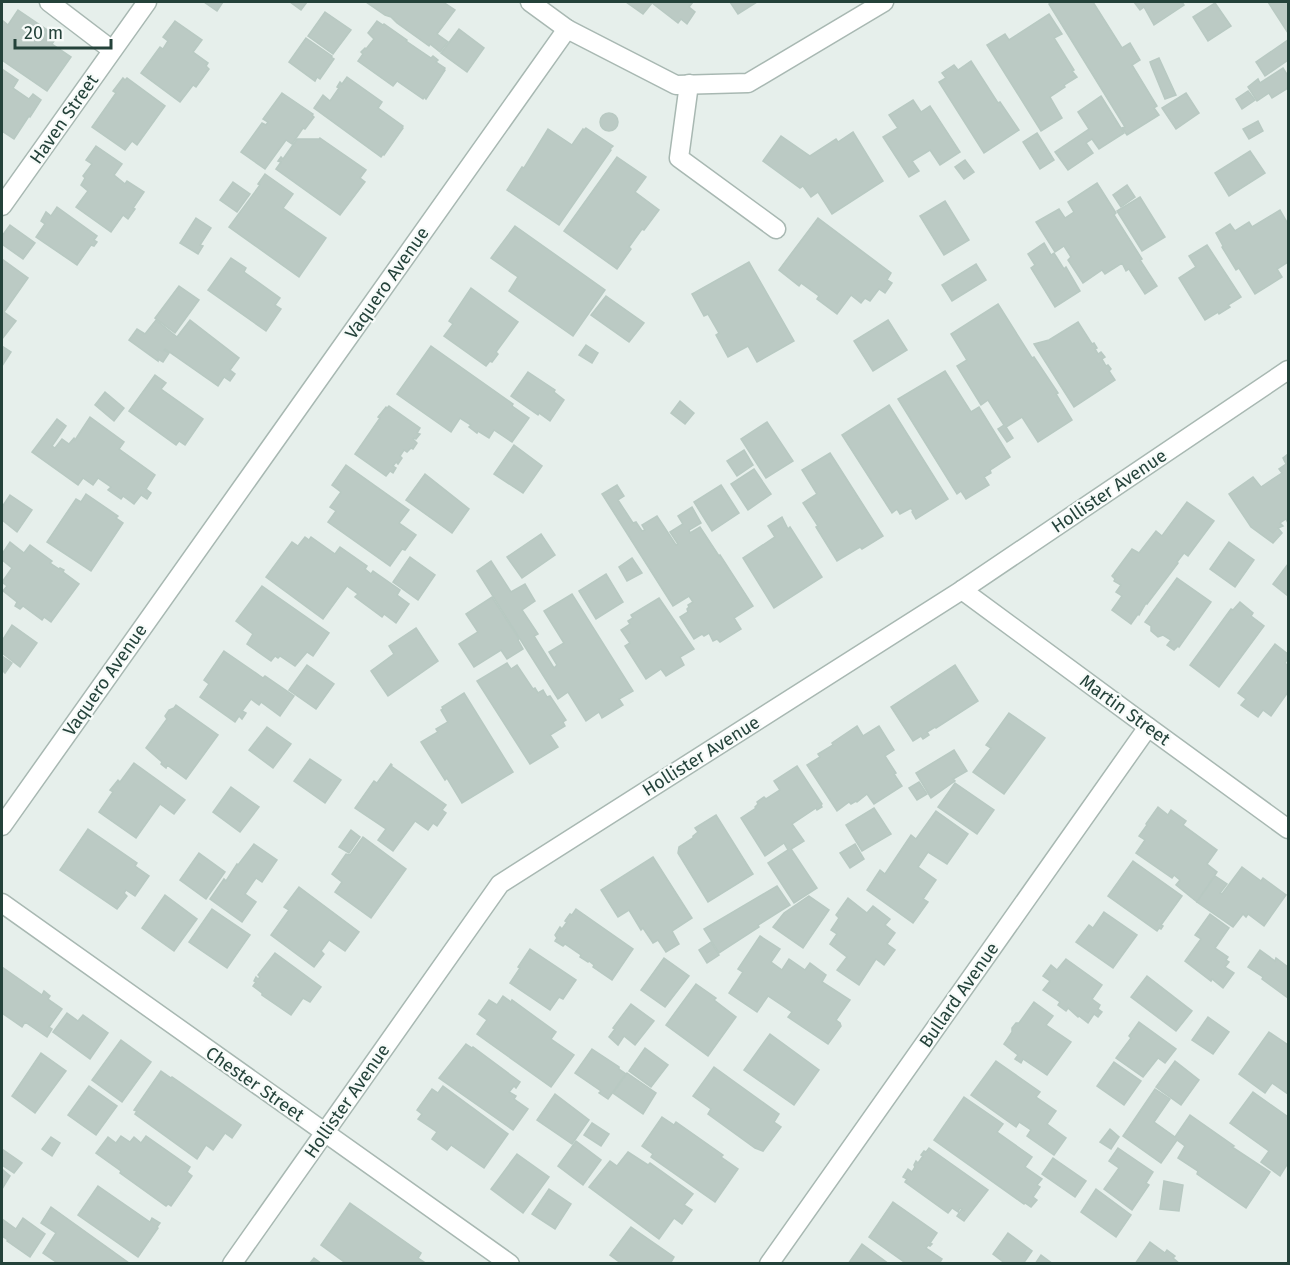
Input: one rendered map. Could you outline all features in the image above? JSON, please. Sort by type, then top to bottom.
[{"type":"street","points":[[49,2],[112,50]]},
{"type":"street","name":"Haven Street","points":[[2,206],[147,2]]},
{"type":"street","points":[[530,2],[567,29],[676,85],[748,83],[884,2]]},
{"type":"street","name":"Vaquero Avenue","points":[[2,826],[567,29]]},
{"type":"street","points":[[689,84],[679,158],[776,229]]},
{"type":"street","name":"Hollister Avenue","points":[[232,1263],[500,884],[962,590],[1288,370]]},
{"type":"street","name":"Martin Street","points":[[962,590],[1288,829]]},
{"type":"street","name":"Bullard Avenue","points":[[769,1263],[1148,727]]},
{"type":"street","name":"Chester Street","points":[[2,903],[510,1263]]},
{"type":"building","points":[[204,2],[223,2],[217,11]]},
{"type":"building","points":[[290,2],[307,2],[301,10]]},
{"type":"building","points":[[366,2],[443,2],[455,10],[437,34],[448,42],[440,52]]},
{"type":"building","points":[[626,2],[693,2],[689,7],[695,12],[687,24],[681,19],[678,23],[652,3],[643,14]]},
{"type":"building","points":[[730,2],[757,2],[738,14]]},
{"type":"building","points":[[1093,2],[1122,48],[1130,43],[1140,60],[1132,65],[1157,106],[1154,108],[1159,115],[1127,135],[1122,128],[1125,127],[1049,4]]},
{"type":"building","points":[[1134,2],[1182,2],[1184,5],[1154,25],[1144,7],[1140,10]]},
{"type":"building","points":[[1268,2],[1288,2],[1288,33]]},
{"type":"building","points":[[1215,3],[1231,26],[1208,41],[1193,17]]},
{"type":"building","points":[[18,10],[52,33],[56,38],[52,44],[71,57],[47,91],[2,60],[2,20],[8,25]]},
{"type":"building","points":[[325,12],[351,30],[333,54],[308,36]]},
{"type":"building","points":[[1049,14],[1062,34],[1054,38],[1077,77],[1050,97],[1062,118],[1041,131],[987,45],[1005,34],[1009,40]]},
{"type":"building","points":[[175,21],[202,40],[193,52],[208,63],[206,66],[209,69],[196,87],[193,85],[180,102],[141,73],[160,47],[163,49],[168,41],[163,37]]},
{"type":"building","points":[[377,21],[431,58],[433,56],[438,60],[436,62],[445,68],[426,99],[397,81],[393,86],[358,61],[363,54],[361,52],[374,39],[368,33]]},
{"type":"building","points":[[459,29],[484,48],[467,72],[441,53]]},
{"type":"building","points":[[306,38],[334,59],[320,79],[317,77],[315,81],[289,62]]},
{"type":"building","points":[[1288,40],[1288,60],[1265,76],[1256,62]]},
{"type":"building","points":[[1159,58],[1176,95],[1165,99],[1150,62]]},
{"type":"building","points":[[971,61],[998,103],[1000,102],[1019,130],[984,153],[939,82],[946,78],[942,73],[954,65],[958,70]]},
{"type":"building","points":[[1283,68],[1288,76],[1288,88],[1272,98],[1269,93],[1257,101],[1248,87],[1258,79],[1260,83]]},
{"type":"building","points":[[2,69],[18,80],[13,88],[29,99],[33,94],[41,100],[14,139],[2,131]]},
{"type":"building","points":[[347,77],[382,102],[378,108],[403,126],[381,157],[314,108],[323,95],[330,101],[339,88],[337,87],[340,82],[342,84]]},
{"type":"building","points":[[123,78],[125,80],[127,78],[165,106],[137,145],[132,141],[125,150],[92,127],[116,93],[113,91]]},
{"type":"building","points":[[1248,91],[1255,100],[1242,109],[1236,99]]},
{"type":"building","points":[[282,93],[314,117],[292,144],[286,140],[265,169],[241,152],[262,123],[266,125],[268,122],[263,119]]},
{"type":"building","points":[[1186,93],[1199,113],[1176,129],[1162,108]]},
{"type":"building","points":[[1101,96],[1124,133],[1099,149],[1092,139],[1086,143],[1093,153],[1068,170],[1055,152],[1089,129],[1078,112]]},
{"type":"building","points":[[913,100],[921,112],[930,106],[960,152],[940,165],[930,150],[912,161],[919,171],[909,177],[883,137],[898,128],[889,115]]},
{"type":"building","points":[[605,113],[613,113],[618,118],[616,129],[605,131],[600,126],[600,118]]},
{"type":"building","points":[[1258,121],[1263,131],[1249,139],[1243,129]]},
{"type":"building","points":[[586,128],[613,146],[559,225],[507,190],[522,167],[524,168],[548,129],[572,145]]},
{"type":"building","points":[[853,132],[883,181],[832,214],[818,192],[811,197],[803,186],[800,188],[763,161],[781,136],[810,156],[836,139],[838,142]]},
{"type":"building","points":[[1037,133],[1054,160],[1040,169],[1023,142]]},
{"type":"building","points":[[320,138],[366,170],[360,178],[365,182],[340,215],[276,169],[281,162],[278,161],[281,157],[283,159],[297,139]]},
{"type":"building","points":[[96,146],[122,164],[114,175],[125,184],[127,181],[144,192],[128,219],[123,215],[111,232],[76,207],[88,191],[81,185],[85,178],[83,176],[92,164],[86,160]]},
{"type":"building","points":[[1250,151],[1265,173],[1229,196],[1215,173]]},
{"type":"building","points":[[617,157],[646,177],[635,192],[659,210],[629,247],[631,249],[617,269],[564,231]]},
{"type":"building","points":[[965,160],[974,172],[964,179],[955,167]]},
{"type":"building","points":[[265,174],[293,194],[283,208],[326,238],[299,277],[229,227],[260,185],[258,184]]},
{"type":"building","points":[[233,182],[250,194],[237,212],[220,200]]},
{"type":"building","points":[[1097,183],[1157,286],[1145,294],[1129,269],[1126,271],[1122,263],[1105,274],[1102,270],[1083,283],[1068,260],[1071,257],[1064,246],[1055,252],[1036,222],[1059,209],[1065,218],[1074,212],[1068,202]]},
{"type":"building","points":[[1127,185],[1135,197],[1121,207],[1113,195]]},
{"type":"building","points":[[1140,197],[1165,237],[1142,251],[1117,211]]},
{"type":"building","points":[[945,201],[969,240],[944,255],[920,216]]},
{"type":"building","points":[[57,207],[97,236],[94,240],[97,242],[94,246],[91,245],[77,265],[36,237],[45,224],[41,221],[46,212],[51,216]]},
{"type":"building","points":[[1280,210],[1288,224],[1288,262],[1277,269],[1282,277],[1255,294],[1239,268],[1236,270],[1216,233],[1230,224],[1235,231],[1249,222],[1252,227]]},
{"type":"building","points":[[196,218],[211,228],[200,245],[203,246],[198,254],[180,243]]},
{"type":"building","points":[[818,218],[891,273],[887,280],[892,283],[885,293],[879,289],[870,301],[865,298],[861,303],[851,295],[837,314],[817,299],[819,296],[801,283],[799,286],[779,270]]},
{"type":"building","points":[[10,225],[35,243],[23,259],[2,244],[2,236]]},
{"type":"building","points":[[515,226],[605,290],[573,336],[509,291],[518,277],[491,258]]},
{"type":"building","points":[[1044,243],[1051,255],[1054,253],[1064,269],[1066,267],[1080,291],[1055,307],[1031,268],[1035,265],[1028,254]]},
{"type":"building","points":[[1207,245],[1241,297],[1228,305],[1230,307],[1205,320],[1179,278],[1196,267],[1189,256]]},
{"type":"building","points":[[231,258],[246,268],[244,272],[280,298],[275,305],[281,309],[266,331],[208,290]]},
{"type":"building","points":[[2,259],[28,278],[4,312],[16,321],[2,339]]},
{"type":"building","points":[[749,262],[794,341],[757,362],[748,346],[728,357],[716,335],[719,333],[708,314],[704,316],[692,294]]},
{"type":"building","points":[[976,264],[986,280],[952,301],[942,285]]},
{"type":"building","points":[[179,286],[199,300],[175,333],[155,318]]},
{"type":"building","points":[[471,288],[518,322],[496,352],[498,354],[486,366],[444,336],[453,324],[449,321]]},
{"type":"building","points":[[606,296],[644,323],[629,342],[591,315]]},
{"type":"building","points":[[998,304],[1032,358],[1034,357],[1058,393],[1056,394],[1072,420],[1038,442],[1022,417],[1006,427],[1013,438],[1007,442],[998,429],[1004,425],[988,400],[981,405],[957,366],[967,360],[951,334]]},
{"type":"building","points":[[156,320],[177,337],[190,320],[239,358],[230,370],[235,374],[230,381],[224,377],[218,386],[165,349],[169,353],[163,362],[158,359],[158,361],[129,340],[137,329],[145,334]]},
{"type":"building","points":[[888,320],[907,350],[873,371],[854,341]]},
{"type":"building","points":[[1078,322],[1092,344],[1094,343],[1098,354],[1101,352],[1105,357],[1102,359],[1111,369],[1109,371],[1115,380],[1074,407],[1034,344],[1049,340]]},
{"type":"building","points":[[586,345],[598,353],[592,363],[579,355]]},
{"type":"building","points":[[2,346],[11,352],[2,366]]},
{"type":"building","points":[[431,346],[513,404],[512,406],[529,418],[512,442],[494,430],[489,438],[478,431],[477,433],[469,427],[471,425],[460,418],[451,432],[397,394]]},
{"type":"building","points":[[945,371],[971,412],[979,407],[1010,457],[990,470],[991,473],[984,477],[989,485],[966,499],[961,491],[957,494],[898,399]]},
{"type":"building","points":[[528,372],[555,390],[554,392],[564,400],[550,421],[511,396]]},
{"type":"building","points":[[155,375],[166,383],[161,389],[203,419],[185,445],[179,441],[176,445],[129,411]]},
{"type":"building","points":[[105,392],[124,408],[114,421],[95,405]]},
{"type":"building","points":[[680,401],[694,413],[685,424],[671,413]]},
{"type":"building","points":[[889,405],[948,499],[916,519],[911,508],[900,514],[897,509],[892,513],[842,435]]},
{"type":"building","points":[[389,406],[420,428],[417,433],[420,434],[413,439],[417,443],[413,449],[407,452],[404,450],[398,464],[396,462],[393,466],[396,468],[393,473],[390,471],[386,476],[355,454],[380,418],[378,417]]},
{"type":"building","points":[[90,417],[124,442],[119,449],[155,475],[146,489],[151,493],[147,499],[141,495],[134,504],[123,496],[121,499],[108,490],[111,487],[98,478],[93,485],[83,478],[78,485],[32,452],[57,419],[66,426],[52,446],[55,448],[62,439],[69,444],[74,438],[75,440]]},
{"type":"building","points":[[767,422],[793,461],[766,478],[741,439]]},
{"type":"building","points":[[514,445],[542,466],[523,493],[494,474]]},
{"type":"building","points":[[744,450],[753,465],[737,476],[727,461]]},
{"type":"building","points":[[830,453],[883,536],[837,561],[803,503],[817,494],[802,470]]},
{"type":"building","points":[[1288,454],[1288,523],[1286,519],[1280,523],[1283,526],[1278,528],[1282,533],[1273,543],[1251,527],[1229,494],[1253,477],[1261,487],[1282,473],[1279,469],[1286,464],[1283,458]]},
{"type":"building","points":[[346,465],[409,510],[399,523],[416,535],[390,566],[328,522],[336,511],[330,507],[341,492],[332,485]]},
{"type":"building","points":[[754,469],[771,494],[748,510],[731,484]]},
{"type":"building","points":[[425,474],[469,509],[452,533],[406,500]]},
{"type":"building","points":[[617,485],[624,496],[618,500],[633,523],[636,522],[642,531],[645,530],[642,525],[657,516],[676,545],[678,544],[670,532],[683,524],[678,516],[692,507],[701,523],[689,530],[690,533],[700,527],[753,606],[734,618],[741,629],[720,642],[717,639],[713,641],[709,633],[694,639],[680,617],[688,612],[688,605],[693,602],[689,596],[673,606],[602,494]]},
{"type":"building","points":[[721,485],[739,513],[712,531],[694,502]]},
{"type":"building","points":[[86,494],[118,516],[116,518],[123,523],[91,571],[47,542],[76,499],[81,502]]},
{"type":"building","points":[[10,495],[32,510],[17,532],[2,520],[2,507]]},
{"type":"building","points":[[1187,502],[1214,521],[1188,556],[1184,553],[1131,624],[1112,610],[1122,596],[1116,592],[1121,585],[1114,581],[1112,576],[1132,549],[1139,553],[1156,531],[1162,536]]},
{"type":"building","points":[[782,517],[822,577],[774,608],[743,558],[775,537],[768,526]]},
{"type":"building","points":[[541,534],[555,555],[522,578],[507,557]]},
{"type":"building","points":[[305,537],[309,540],[311,537],[335,554],[340,547],[367,566],[365,569],[371,574],[373,571],[400,590],[397,595],[409,604],[396,623],[384,614],[382,617],[355,597],[358,594],[347,586],[323,619],[266,577],[292,542],[298,546]]},
{"type":"building","points":[[10,542],[24,553],[30,545],[79,584],[51,622],[44,617],[42,620],[23,606],[20,609],[15,606],[17,602],[3,591],[7,586],[2,582],[12,568],[2,560],[2,554]]},
{"type":"building","points":[[1229,542],[1254,560],[1235,587],[1210,569]]},
{"type":"building","points":[[410,557],[435,575],[418,600],[393,582]]},
{"type":"building","points":[[632,558],[642,573],[627,581],[619,567]]},
{"type":"building","points":[[491,561],[511,592],[525,584],[535,601],[522,610],[538,634],[534,636],[554,668],[557,665],[549,652],[564,643],[544,611],[572,594],[633,691],[619,699],[623,705],[602,718],[599,712],[586,721],[568,692],[558,699],[477,571]]},
{"type":"building","points":[[1288,564],[1288,596],[1273,584]]},
{"type":"building","points":[[606,574],[623,602],[596,619],[579,591]]},
{"type":"building","points":[[1177,578],[1211,602],[1179,647],[1174,650],[1167,645],[1171,640],[1163,635],[1158,637],[1151,631],[1151,626],[1145,622]]},
{"type":"building","points":[[262,586],[329,633],[313,656],[307,652],[295,666],[280,656],[278,658],[275,656],[271,661],[247,644],[253,634],[236,621]]},
{"type":"building","points":[[492,597],[523,649],[507,659],[501,650],[474,667],[459,644],[478,632],[466,614]]},
{"type":"building","points":[[659,598],[694,649],[680,657],[684,665],[666,676],[661,669],[646,679],[625,646],[630,643],[621,630],[630,624],[628,621],[633,618],[631,615]]},
{"type":"building","points":[[1240,602],[1253,613],[1251,616],[1264,626],[1219,687],[1190,665],[1231,609],[1233,610]]},
{"type":"building","points":[[12,625],[37,643],[20,667],[2,653],[2,641]]},
{"type":"building","points":[[416,628],[438,661],[388,696],[371,671],[394,654],[389,646]]},
{"type":"building","points":[[1275,644],[1288,654],[1285,663],[1288,666],[1288,692],[1271,716],[1263,710],[1258,717],[1241,705],[1246,699],[1238,693]]},
{"type":"building","points":[[224,651],[294,696],[280,716],[261,702],[259,705],[251,699],[242,711],[246,713],[242,719],[239,716],[235,722],[200,697],[209,684],[204,680]]},
{"type":"building","points":[[2,656],[12,663],[5,673],[2,670]]},
{"type":"building","points":[[507,663],[511,669],[517,665],[538,693],[543,690],[547,697],[550,696],[566,720],[563,722],[565,726],[550,735],[558,747],[530,764],[477,681]]},
{"type":"building","points":[[307,665],[334,684],[316,709],[289,690]]},
{"type":"building","points":[[955,665],[978,701],[927,732],[929,735],[923,739],[921,736],[913,741],[891,707]]},
{"type":"building","points":[[464,693],[513,772],[462,803],[421,742],[438,732],[436,729],[448,722],[441,710],[442,707]]},
{"type":"building","points":[[176,705],[218,735],[186,779],[167,765],[166,768],[146,748],[167,719],[165,716],[169,710]]},
{"type":"building","points":[[1009,713],[1045,738],[1004,794],[973,772],[991,748],[986,745]]},
{"type":"building","points":[[857,726],[863,736],[879,726],[894,750],[885,756],[902,786],[874,804],[867,794],[857,802],[851,804],[849,802],[837,811],[807,765],[820,757],[818,754],[833,745],[832,743]]},
{"type":"building","points":[[267,727],[291,744],[273,768],[249,750]]},
{"type":"building","points":[[954,750],[967,771],[953,779],[955,781],[931,798],[916,773]]},
{"type":"building","points":[[310,759],[341,780],[325,803],[294,781]]},
{"type":"building","points":[[134,763],[185,800],[174,814],[160,804],[136,838],[99,812],[113,792],[110,790],[118,780],[120,782]]},
{"type":"building","points":[[391,764],[446,805],[442,810],[446,813],[437,826],[433,823],[428,830],[415,821],[393,851],[378,840],[386,829],[355,808],[374,781],[377,783]]},
{"type":"building","points":[[797,766],[822,807],[817,810],[816,808],[792,824],[804,841],[791,849],[817,888],[794,903],[768,863],[788,850],[784,843],[765,856],[741,818],[756,808],[757,802],[780,790],[774,781]]},
{"type":"building","points":[[919,782],[927,794],[917,800],[909,788]]},
{"type":"building","points":[[955,783],[994,810],[977,834],[938,807]]},
{"type":"building","points":[[231,787],[259,807],[240,832],[213,812]]},
{"type":"building","points":[[1158,807],[1168,815],[1171,810],[1186,821],[1183,825],[1217,850],[1207,864],[1217,872],[1197,902],[1176,885],[1180,880],[1174,875],[1172,878],[1136,853],[1145,840],[1139,836]]},
{"type":"building","points":[[874,808],[891,834],[862,851],[846,825]]},
{"type":"building","points":[[936,811],[968,834],[947,864],[928,852],[918,867],[936,880],[923,899],[928,902],[913,923],[867,890],[880,870],[885,874],[911,835],[916,839]]},
{"type":"building","points":[[716,815],[753,874],[708,902],[678,853],[679,847],[698,832],[695,828]]},
{"type":"building","points":[[88,829],[137,863],[135,866],[149,876],[135,896],[126,890],[124,893],[127,896],[117,909],[60,870]]},
{"type":"building","points":[[351,830],[360,837],[349,853],[339,847]]},
{"type":"building","points":[[363,837],[406,869],[371,918],[335,892],[342,882],[332,874],[346,854],[350,855]]},
{"type":"building","points":[[254,844],[277,860],[262,882],[256,878],[245,894],[256,902],[242,922],[210,899]]},
{"type":"building","points":[[855,844],[864,859],[850,868],[840,853]]},
{"type":"building","points":[[199,853],[225,872],[206,899],[180,880]]},
{"type":"building","points":[[653,857],[692,918],[672,931],[679,944],[666,952],[658,940],[653,943],[643,928],[641,930],[629,910],[618,917],[601,890]]},
{"type":"building","points":[[1133,861],[1182,896],[1161,925],[1163,926],[1161,929],[1157,931],[1108,896]]},
{"type":"building","points":[[1242,867],[1261,881],[1263,878],[1286,895],[1264,926],[1248,914],[1246,917],[1243,914],[1233,927],[1197,902],[1215,876],[1227,884],[1220,893],[1222,894]]},
{"type":"building","points":[[777,886],[790,905],[719,953],[704,929]]},
{"type":"building","points":[[299,887],[359,932],[345,951],[329,940],[321,951],[324,954],[314,967],[271,935],[289,910],[284,907]]},
{"type":"building","points":[[165,895],[197,919],[174,951],[142,928]]},
{"type":"building","points":[[809,896],[829,910],[803,948],[773,927],[784,913]]},
{"type":"building","points":[[848,898],[867,913],[873,906],[890,919],[885,925],[895,933],[887,944],[895,950],[884,965],[876,959],[859,985],[837,970],[847,957],[830,944],[837,934],[831,930],[839,918],[836,915]]},
{"type":"building","points":[[212,909],[250,935],[227,968],[189,942]]},
{"type":"building","points":[[576,909],[633,949],[612,980],[565,944],[563,946],[555,941],[557,938],[555,935],[560,927],[562,929],[567,922],[565,921]]},
{"type":"building","points":[[1104,912],[1137,935],[1113,968],[1076,942],[1089,925],[1093,928]]},
{"type":"building","points":[[1210,914],[1229,928],[1215,948],[1228,957],[1226,960],[1229,962],[1225,967],[1234,973],[1223,988],[1185,961],[1201,939],[1195,935]]},
{"type":"building","points":[[760,936],[780,949],[771,962],[782,970],[789,959],[805,970],[810,963],[826,975],[822,982],[850,1000],[836,1020],[841,1026],[828,1044],[788,1017],[792,1012],[768,996],[757,1012],[729,993],[743,972],[738,969]]},
{"type":"building","points":[[711,942],[719,955],[707,963],[699,950]]},
{"type":"building","points":[[530,949],[576,980],[563,999],[559,997],[550,1010],[510,983]]},
{"type":"building","points":[[1260,950],[1288,967],[1288,998],[1248,967]]},
{"type":"building","points":[[275,953],[321,987],[310,1002],[303,998],[291,1015],[253,986],[256,977],[258,979],[260,977],[258,975]]},
{"type":"building","points":[[664,958],[689,976],[665,1007],[641,990]]},
{"type":"building","points":[[1066,959],[1102,985],[1092,999],[1100,1005],[1098,1009],[1102,1012],[1098,1017],[1094,1014],[1088,1023],[1068,1008],[1066,1011],[1058,1005],[1060,1002],[1043,990],[1050,981],[1043,976],[1051,965],[1057,970]]},
{"type":"building","points":[[2,967],[42,995],[44,991],[50,996],[48,999],[62,1009],[49,1027],[52,1029],[47,1037],[25,1022],[22,1027],[2,1013]]},
{"type":"building","points":[[1147,976],[1192,1011],[1176,1031],[1131,997]]},
{"type":"building","points":[[696,984],[716,998],[714,1000],[736,1017],[708,1056],[666,1025]]},
{"type":"building","points":[[503,996],[556,1032],[551,1039],[574,1055],[551,1087],[477,1034],[487,1020],[479,1014],[489,1000],[497,1005]]},
{"type":"building","points":[[1034,1002],[1053,1016],[1046,1025],[1071,1042],[1047,1075],[1023,1059],[1021,1063],[1015,1059],[1018,1055],[1004,1044],[1012,1028],[1019,1023]]},
{"type":"building","points":[[631,1004],[654,1021],[635,1045],[624,1036],[618,1045],[609,1037]]},
{"type":"building","points":[[67,1013],[78,1021],[83,1015],[108,1033],[90,1059],[53,1032]]},
{"type":"building","points":[[1208,1017],[1229,1032],[1213,1054],[1192,1040]]},
{"type":"building","points":[[1139,1022],[1176,1049],[1165,1063],[1158,1058],[1143,1077],[1116,1058],[1131,1038],[1129,1036]]},
{"type":"building","points":[[1269,1032],[1288,1045],[1288,1094],[1272,1083],[1265,1093],[1239,1074]]},
{"type":"building","points":[[770,1034],[819,1070],[794,1105],[744,1070]]},
{"type":"building","points":[[121,1040],[151,1062],[122,1102],[92,1080]]},
{"type":"building","points":[[466,1044],[520,1082],[509,1092],[516,1096],[514,1099],[528,1109],[513,1130],[439,1078]]},
{"type":"building","points":[[645,1048],[668,1065],[651,1087],[629,1071]]},
{"type":"building","points":[[592,1049],[626,1074],[608,1099],[599,1093],[601,1091],[575,1073]]},
{"type":"building","points":[[41,1053],[66,1071],[35,1113],[12,1096]]},
{"type":"building","points":[[996,1061],[1040,1092],[1036,1097],[1056,1111],[1047,1124],[1066,1138],[1054,1155],[1027,1136],[1031,1130],[1019,1122],[1016,1127],[971,1095]]},
{"type":"building","points":[[1175,1061],[1199,1080],[1181,1105],[1156,1087]]},
{"type":"building","points":[[1114,1062],[1141,1081],[1124,1105],[1097,1086]]},
{"type":"building","points":[[714,1067],[779,1114],[774,1122],[781,1127],[763,1151],[755,1148],[708,1114],[711,1109],[693,1096]]},
{"type":"building","points":[[161,1071],[241,1125],[232,1138],[225,1133],[213,1150],[206,1145],[197,1159],[135,1114],[137,1111],[134,1110]]},
{"type":"building","points":[[627,1073],[656,1093],[643,1114],[613,1093]]},
{"type":"building","points":[[89,1086],[117,1106],[96,1135],[68,1115]]},
{"type":"building","points":[[443,1086],[508,1134],[484,1168],[451,1145],[447,1150],[432,1139],[437,1132],[418,1119],[422,1114],[417,1110],[432,1089],[438,1093]]},
{"type":"building","points":[[1155,1089],[1170,1099],[1154,1122],[1175,1137],[1190,1115],[1270,1172],[1246,1208],[1178,1158],[1185,1146],[1177,1140],[1161,1163],[1123,1136]]},
{"type":"building","points":[[1253,1092],[1288,1117],[1288,1163],[1280,1176],[1261,1162],[1269,1151],[1230,1123]]},
{"type":"building","points":[[555,1094],[589,1120],[572,1144],[537,1120]]},
{"type":"building","points":[[964,1097],[1003,1124],[997,1132],[1032,1157],[1025,1167],[1042,1179],[1033,1197],[1037,1200],[1031,1207],[934,1140]]},
{"type":"building","points":[[662,1117],[674,1125],[676,1122],[723,1155],[721,1157],[738,1169],[715,1202],[651,1157],[653,1154],[642,1146]]},
{"type":"building","points":[[592,1123],[609,1134],[601,1146],[584,1135]]},
{"type":"building","points":[[1110,1129],[1119,1137],[1111,1149],[1100,1142]]},
{"type":"building","points":[[121,1136],[130,1142],[134,1137],[141,1143],[146,1136],[190,1167],[187,1172],[192,1176],[171,1206],[168,1204],[166,1206],[96,1153],[108,1137],[116,1143]]},
{"type":"building","points":[[51,1137],[60,1143],[52,1156],[42,1149]]},
{"type":"building","points":[[576,1141],[601,1160],[583,1185],[558,1166]]},
{"type":"building","points":[[929,1148],[988,1190],[964,1221],[957,1216],[962,1209],[960,1208],[958,1212],[952,1208],[948,1213],[905,1182],[907,1179],[903,1177],[908,1169],[912,1172],[916,1161],[918,1163],[923,1156],[921,1155]]},
{"type":"building","points":[[1118,1148],[1153,1172],[1146,1183],[1149,1185],[1132,1210],[1104,1189],[1119,1168],[1109,1161]]},
{"type":"building","points":[[2,1149],[22,1163],[14,1173],[2,1165]]},
{"type":"building","points":[[628,1152],[648,1165],[650,1163],[693,1194],[684,1205],[692,1210],[682,1224],[674,1218],[659,1239],[589,1187],[610,1161],[617,1166]]},
{"type":"building","points":[[517,1154],[549,1177],[523,1213],[491,1189]]},
{"type":"building","points":[[1053,1158],[1086,1181],[1075,1197],[1042,1174]]},
{"type":"building","points":[[2,1169],[10,1176],[2,1189]]},
{"type":"building","points":[[1164,1181],[1183,1185],[1179,1211],[1160,1209]]},
{"type":"building","points":[[98,1186],[150,1222],[152,1218],[160,1223],[138,1257],[78,1215]]},
{"type":"building","points":[[549,1189],[571,1204],[555,1229],[532,1214]]},
{"type":"building","points":[[1096,1189],[1131,1215],[1116,1237],[1081,1212]]},
{"type":"building","points":[[893,1202],[937,1233],[930,1243],[932,1244],[926,1248],[942,1259],[939,1264],[907,1264],[869,1237]]},
{"type":"building","points":[[350,1203],[421,1253],[418,1258],[427,1264],[347,1264],[321,1245]]},
{"type":"building","points":[[51,1207],[129,1263],[59,1264],[43,1253],[56,1233],[41,1223]]},
{"type":"building","points":[[23,1218],[45,1234],[30,1257],[2,1236],[2,1219],[16,1229]]},
{"type":"building","points":[[631,1227],[674,1257],[670,1264],[622,1264],[610,1255]]},
{"type":"building","points":[[1008,1233],[1032,1251],[1023,1264],[1006,1264],[993,1254]]},
{"type":"building","points":[[1150,1242],[1165,1253],[1167,1250],[1180,1264],[1135,1264]]},
{"type":"building","points":[[862,1244],[889,1264],[848,1264]]},
{"type":"building","points":[[1041,1255],[1053,1264],[1035,1264]]},
{"type":"building","points":[[314,1258],[322,1264],[309,1264]]}]
